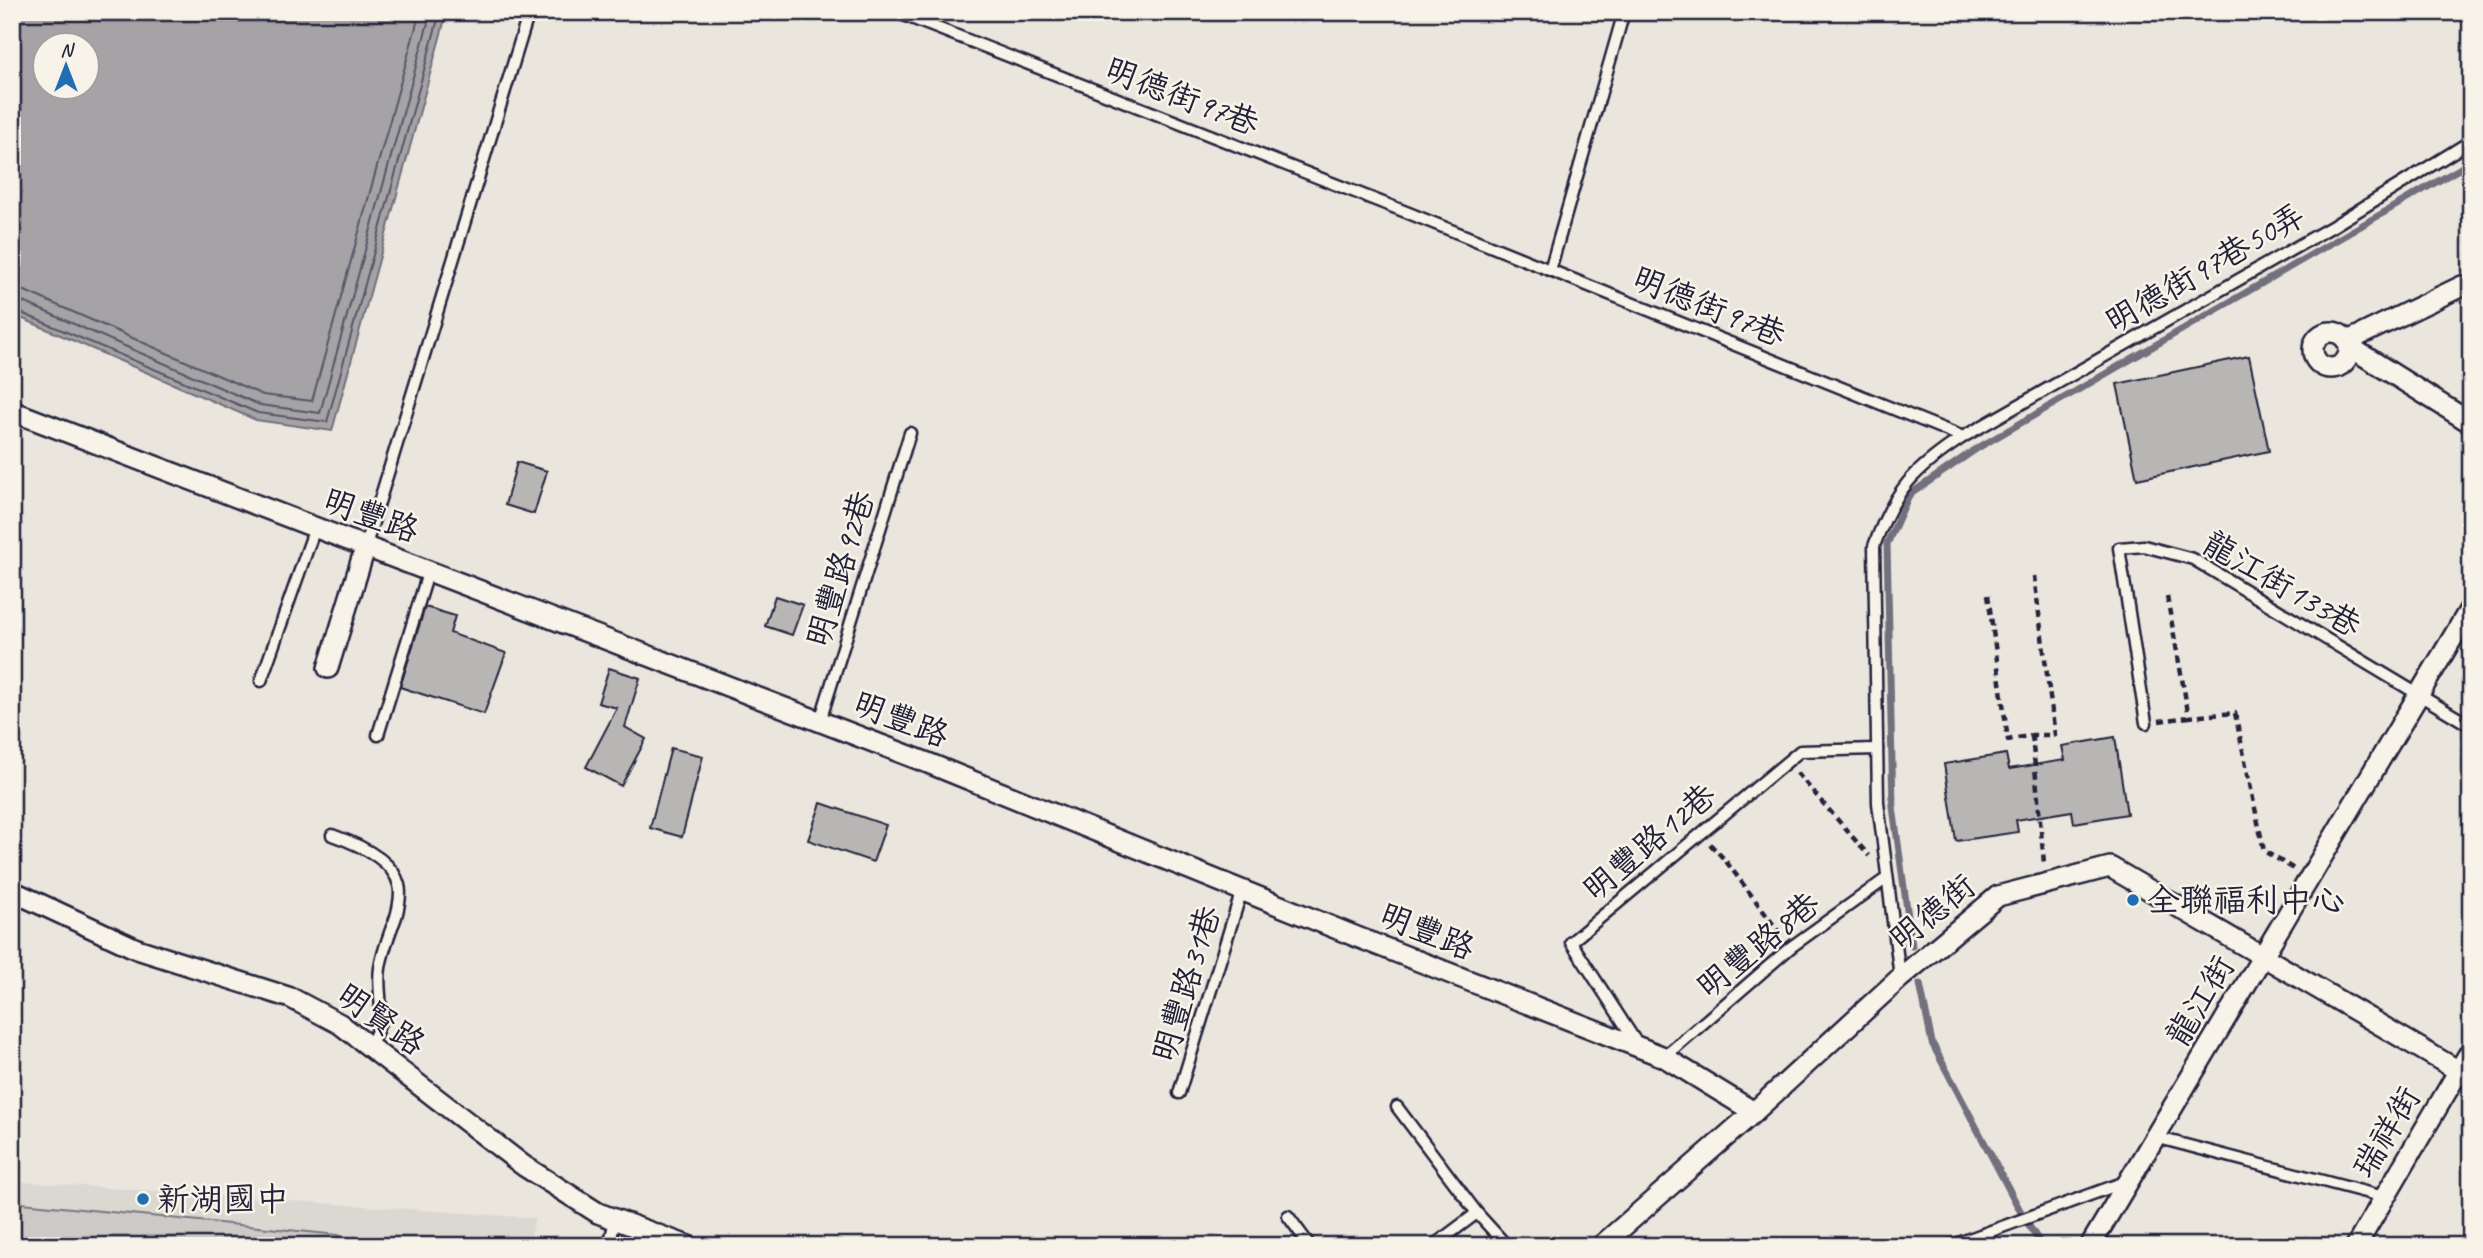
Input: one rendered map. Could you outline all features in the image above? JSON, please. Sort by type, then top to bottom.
[{"type":"street","points":[[2462,286],[2349,344],[2471,423]]},
{"type":"street","name":"明豐路","points":[[12,411],[820,721],[1664,1057],[1754,1112]]},
{"type":"street","points":[[328,668],[366,545]]},
{"type":"street","name":"龍江街","points":[[2090,1246],[2471,607]]},
{"type":"street","name":"明德街","points":[[1601,1246],[1754,1112],[1900,978],[1998,897],[2110,867],[2465,1075]]},
{"type":"street","name":"明賢路","points":[[12,891],[137,948],[291,998],[341,1024],[524,1166],[598,1213],[688,1246]]},
{"type":"street","name":"瑞祥街","points":[[2356,1246],[2384,1198],[2465,1075],[2471,1050]]},
{"type":"lane","points":[[366,545],[528,12]]},
{"type":"lane","name":"明德街97巷","points":[[896,12],[1550,270],[1963,437]]},
{"type":"lane","points":[[1550,270],[1624,12]]},
{"type":"lane","name":"明德街97巷50弄","points":[[1963,437],[2333,226],[2471,141]]},
{"type":"lane","name":"明豐路92巷","points":[[820,721],[910,433]]},
{"type":"lane","points":[[1900,978],[1878,803],[1874,546],[1886,512],[1902,488],[1927,461],[1963,437]]},
{"type":"lane","points":[[261,681],[315,528]]},
{"type":"lane","name":"龍江街133巷","points":[[2146,723],[2119,548],[2144,546],[2193,559],[2419,694]]},
{"type":"lane","points":[[378,735],[429,570]]},
{"type":"lane","points":[[2419,694],[2471,726]]},
{"type":"lane","name":"明豐路12巷","points":[[1640,1049],[1571,942],[1800,751],[1877,749]]},
{"type":"lane","points":[[332,835],[349,841],[382,862],[391,870],[399,885],[396,915],[387,937],[380,968],[380,1022],[370,1047]]},
{"type":"lane","name":"明豐路8巷","points":[[1664,1057],[1791,947],[1887,878]]},
{"type":"lane","name":"明豐路31巷","points":[[1179,1093],[1242,890]]},
{"type":"lane","points":[[1397,1107],[1477,1213],[1507,1246]]},
{"type":"lane","points":[[2155,1137],[2384,1198]]},
{"type":"lane","points":[[1950,1246],[2129,1181]]},
{"type":"lane","points":[[1433,1246],[1477,1213]]},
{"type":"lane","points":[[1288,1216],[1310,1246]]},
{"type":"lane","points":[[609,1246],[615,1220]]},
{"type":"path","points":[[1988,596],[2008,740],[2032,735],[2055,735],[2034,576]]},
{"type":"path","points":[[2167,597],[2189,717]]},
{"type":"path","points":[[2146,723],[2235,713],[2264,851],[2309,879]]},
{"type":"path","points":[[2032,735],[2045,884]]},
{"type":"path","points":[[1787,762],[1887,878]]},
{"type":"path","points":[[1700,833],[1725,860],[1791,947]]},
{"type":"shaded area","name":"新湖國中","points":[[12,1181],[535,1218],[529,1246],[12,1246]]},
{"type":"shaded area","points":[[12,1202],[338,1235],[363,1246],[12,1246]]},
{"type":"water","points":[[12,12],[447,12],[332,431],[256,420],[12,314]]},
{"type":"building","points":[[2249,356],[2269,451],[2137,479],[2117,384]]},
{"type":"building","points":[[517,462],[547,471],[534,514],[505,505]]},
{"type":"building","points":[[775,596],[803,605],[792,635],[765,626]]},
{"type":"building","points":[[425,607],[455,616],[450,633],[506,653],[484,714],[400,687]]},
{"type":"building","points":[[609,668],[640,678],[625,727],[646,739],[621,786],[586,767],[617,708],[598,703]]},
{"type":"building","points":[[2115,737],[2127,814],[2074,823],[2072,811],[2016,820],[2018,832],[1956,841],[1944,764],[2006,754],[2009,769],[2065,760],[2062,746]]},
{"type":"building","points":[[671,748],[703,756],[682,837],[650,828]]},
{"type":"building","points":[[821,803],[886,825],[873,862],[808,840]]},
{"type":"waterway","points":[[1912,946],[1893,807],[1887,544],[1909,495],[1976,449],[2471,162]]},
{"type":"waterway","points":[[1920,984],[1932,1043],[2024,1218],[2042,1246]]},
{"type":"place","name":"全聯福利中心","points":[[2133,900]]},
{"type":"place","name":"新湖國中","points":[[143,1199]]}]
